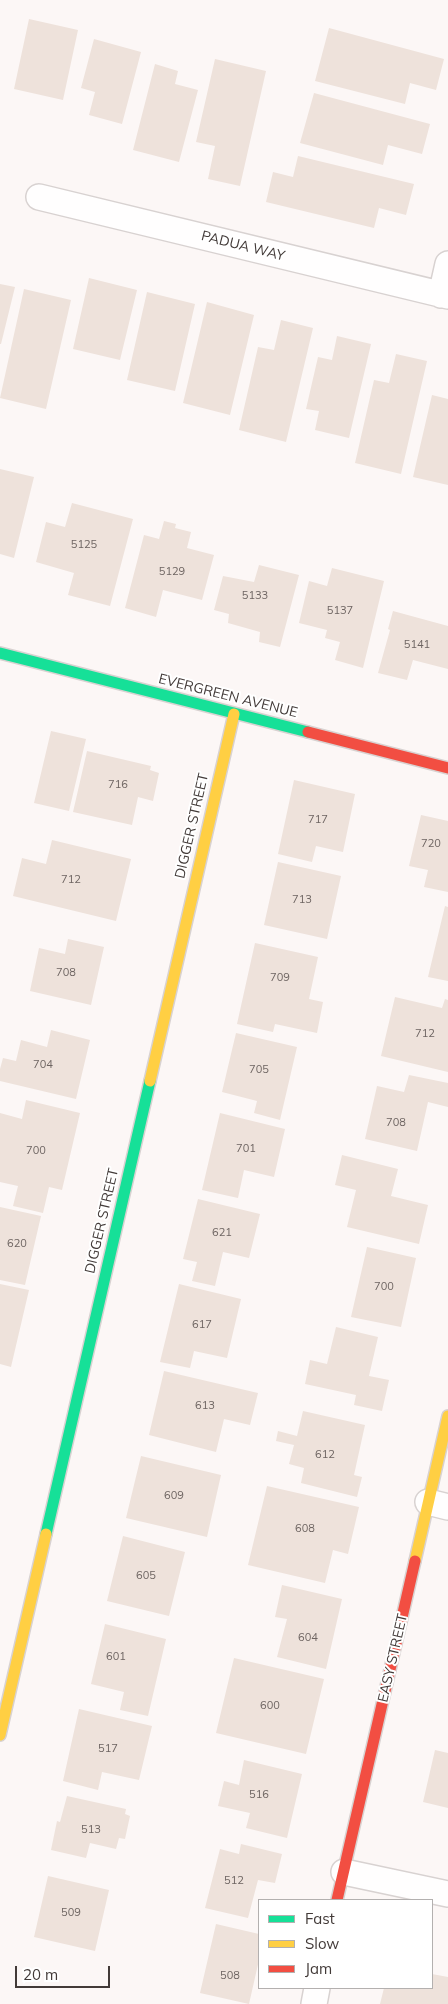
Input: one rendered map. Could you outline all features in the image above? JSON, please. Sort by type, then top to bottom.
[{"type":"street","name":"PADUA WAY","points":[[39,196],[444,295]]},
{"type":"street","points":[[444,295],[448,264]]},
{"type":"street","name":"EVERGREEN AVENUE","points":[[0,653],[448,768]]},
{"type":"street","name":"DIGGER STREET","points":[[0,1735],[234,714]]},
{"type":"street","name":"EASY STREET","points":[[337,1899],[438,1504],[448,1416]]},
{"type":"street","points":[[344,1872],[448,1894]]},
{"type":"street","points":[[314,2004],[317,1989]]},
{"type":"building","points":[[29,19],[78,30],[63,100],[14,89]]},
{"type":"building","points":[[329,28],[444,59],[436,90],[410,83],[405,104],[315,81]]},
{"type":"building","points":[[94,39],[141,52],[122,124],[89,115],[95,92],[81,88]]},
{"type":"building","points":[[215,59],[266,71],[240,186],[208,179],[215,146],[196,142]]},
{"type":"building","points":[[155,64],[178,71],[175,84],[198,90],[179,162],[133,150]]},
{"type":"building","points":[[314,93],[430,124],[422,154],[388,145],[383,165],[300,143]]},
{"type":"building","points":[[298,156],[414,184],[406,215],[379,208],[374,228],[266,202],[273,172],[293,177]]},
{"type":"building","points":[[89,278],[137,290],[120,360],[73,349]]},
{"type":"building","points":[[0,284],[15,287],[1,344],[0,344]]},
{"type":"building","points":[[24,289],[71,300],[46,409],[0,398]]},
{"type":"building","points":[[147,292],[195,304],[175,391],[127,380]]},
{"type":"building","points":[[207,302],[254,315],[230,415],[183,403]]},
{"type":"building","points":[[281,320],[313,328],[286,442],[239,430],[258,347],[274,350]]},
{"type":"building","points":[[337,336],[371,344],[349,438],[315,430],[319,411],[306,409],[318,357],[332,360]]},
{"type":"building","points":[[396,354],[427,361],[401,474],[355,463],[374,380],[389,383]]},
{"type":"building","points":[[432,395],[448,399],[448,485],[413,477]]},
{"type":"building","points":[[0,469],[34,477],[14,558],[0,554]]},
{"type":"building","points":[[72,503],[133,519],[110,606],[68,595],[74,573],[36,562],[46,522],[65,527]]},
{"type":"building","points":[[164,521],[176,524],[175,528],[191,532],[187,548],[214,555],[202,600],[163,590],[156,617],[125,608],[144,535],[159,539]]},
{"type":"building","points":[[259,565],[299,575],[280,647],[259,642],[260,632],[228,623],[229,614],[214,610],[223,576],[254,582]]},
{"type":"building","points":[[332,568],[384,581],[363,668],[335,660],[340,642],[325,638],[327,630],[299,623],[309,581],[327,586]]},
{"type":"building","points":[[393,611],[448,626],[448,669],[413,660],[407,680],[378,673],[390,630],[388,629]]},
{"type":"building","points":[[51,731],[86,739],[69,811],[34,803]]},
{"type":"building","points":[[87,751],[151,766],[150,770],[159,773],[153,801],[138,797],[132,825],[73,812]]},
{"type":"building","points":[[294,780],[355,794],[343,852],[316,846],[312,862],[278,854]]},
{"type":"building","points":[[421,815],[448,821],[448,892],[424,887],[428,870],[409,866]]},
{"type":"building","points":[[52,840],[131,859],[116,921],[13,896],[22,858],[46,864]]},
{"type":"building","points":[[278,862],[341,876],[327,939],[264,925]]},
{"type":"building","points":[[445,906],[448,907],[448,981],[428,977]]},
{"type":"building","points":[[68,939],[104,947],[91,1005],[30,991],[39,948],[65,954]]},
{"type":"building","points":[[255,943],[318,957],[309,999],[323,1002],[317,1033],[275,1024],[273,1032],[237,1024]]},
{"type":"building","points":[[395,997],[442,1008],[445,999],[448,1000],[448,1072],[381,1056]]},
{"type":"building","points":[[51,1030],[90,1040],[76,1099],[0,1081],[0,1069],[3,1058],[16,1061],[21,1040],[47,1047]]},
{"type":"building","points":[[236,1033],[297,1047],[280,1120],[254,1113],[257,1101],[222,1092]]},
{"type":"building","points":[[409,1075],[448,1083],[448,1107],[428,1102],[417,1151],[365,1139],[377,1086],[404,1092]]},
{"type":"building","points":[[26,1100],[80,1113],[62,1190],[49,1187],[43,1213],[13,1206],[18,1186],[0,1182],[0,1113],[22,1119]]},
{"type":"building","points":[[220,1113],[285,1129],[274,1177],[244,1170],[238,1198],[202,1190]]},
{"type":"building","points":[[342,1155],[398,1169],[391,1196],[428,1205],[419,1244],[347,1227],[356,1190],[335,1185]]},
{"type":"building","points":[[198,1199],[260,1214],[249,1258],[223,1252],[215,1286],[192,1281],[197,1262],[183,1259]]},
{"type":"building","points":[[0,1207],[41,1216],[25,1285],[0,1280]]},
{"type":"building","points":[[367,1247],[416,1258],[401,1327],[351,1317]]},
{"type":"building","points":[[0,1284],[29,1290],[11,1367],[0,1364]]},
{"type":"building","points":[[179,1284],[241,1299],[227,1358],[194,1351],[190,1368],[160,1362]]},
{"type":"building","points":[[336,1327],[378,1337],[369,1376],[389,1380],[382,1411],[354,1405],[356,1395],[305,1384],[310,1360],[327,1364]]},
{"type":"building","points":[[164,1371],[258,1393],[250,1425],[224,1419],[216,1452],[149,1435]]},
{"type":"building","points":[[303,1411],[365,1425],[354,1475],[362,1477],[357,1497],[301,1483],[304,1468],[289,1464],[294,1445],[276,1441],[278,1431],[297,1436]]},
{"type":"building","points":[[141,1456],[221,1475],[207,1537],[126,1518]]},
{"type":"building","points":[[267,1486],[359,1507],[348,1554],[333,1550],[325,1583],[248,1565]]},
{"type":"building","points":[[123,1536],[185,1552],[169,1616],[107,1601]]},
{"type":"building","points":[[282,1585],[342,1599],[326,1669],[277,1657],[287,1619],[275,1617]]},
{"type":"building","points":[[105,1624],[166,1639],[148,1716],[120,1710],[124,1692],[91,1684]]},
{"type":"building","points":[[234,1658],[324,1679],[306,1754],[216,1733]]},
{"type":"building","points":[[79,1709],[152,1726],[139,1780],[102,1772],[98,1790],[63,1781]]},
{"type":"building","points":[[435,1750],[448,1753],[448,1808],[423,1802]]},
{"type":"building","points":[[244,1760],[302,1774],[287,1838],[246,1828],[250,1813],[218,1806],[224,1781],[239,1785]]},
{"type":"building","points":[[67,1796],[126,1809],[125,1814],[130,1816],[125,1839],[119,1838],[116,1849],[90,1843],[86,1858],[51,1850],[57,1821],[60,1822]]},
{"type":"building","points":[[241,1844],[282,1854],[275,1883],[258,1880],[248,1918],[205,1908],[220,1849],[239,1854]]},
{"type":"building","points":[[48,1876],[109,1890],[95,1951],[34,1937]]},
{"type":"building","points":[[216,1924],[258,1934],[258,1964],[249,2004],[200,1993]]},
{"type":"building","points":[[433,1974],[448,1977],[448,2004],[380,2004],[384,1989],[433,1989]]},
{"type":"traffic: fast","points":[[0,653],[308,732]]},
{"type":"traffic: fast","points":[[46,1534],[150,1081]]},
{"type":"traffic: slow","points":[[150,1081],[234,714]]},
{"type":"traffic: slow","points":[[415,1561],[448,1416]]},
{"type":"traffic: slow","points":[[0,1735],[46,1534]]},
{"type":"traffic: jam","points":[[308,732],[448,768]]},
{"type":"traffic: jam","points":[[337,1899],[415,1561]]}]
